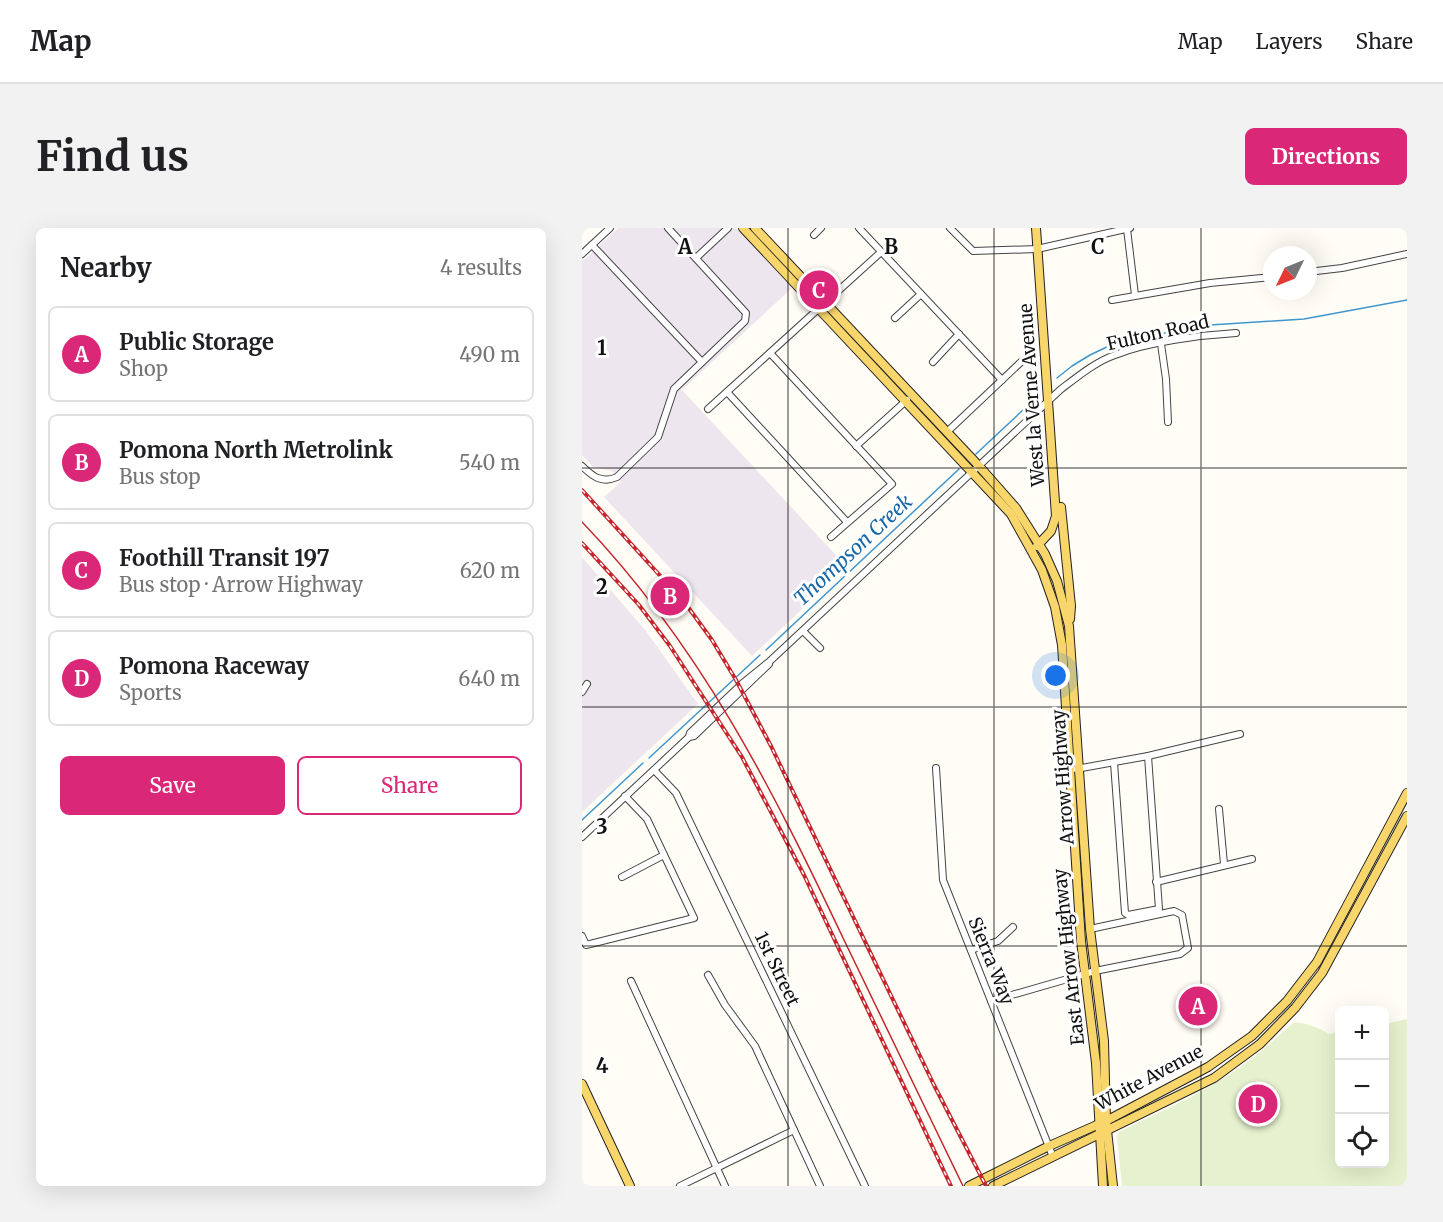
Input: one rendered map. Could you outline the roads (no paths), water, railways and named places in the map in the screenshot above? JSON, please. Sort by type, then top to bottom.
[{"type":"main road","name":"Arrow Highway","points":[[743,228],[980,466],[1016,508],[1057,581],[1069,626],[1074,770],[1104,1041],[1103,1123],[1113,1186]]},
{"type":"main road","name":"Arrow Highway","points":[[755,228],[904,402],[1011,514],[1036,547]]},
{"type":"main road","name":"West la Verne Avenue","points":[[1036,228],[1056,516],[1051,531],[1036,547]]},
{"type":"main road","points":[[1055,481],[1059,486],[1071,606],[1069,626]]},
{"type":"main road","name":"East Arrow Highway","points":[[1036,547],[1059,627],[1074,770],[1085,973],[1103,1123]]},
{"type":"main road","name":"White Avenue","points":[[969,1186],[1047,1147],[1103,1123],[1208,1067],[1252,1036],[1287,1001],[1317,962],[1407,793]]},
{"type":"main road","name":"White Avenue","points":[[993,1186],[1214,1078],[1260,1044],[1295,1008],[1322,973],[1407,816]]},
{"type":"main road","points":[[582,1084],[630,1186]]},
{"type":"main road","points":[[1103,1186],[1104,1133]]},
{"type":"street","points":[[582,254],[610,228]]},
{"type":"street","points":[[582,466],[591,475],[604,480],[616,477],[655,441],[660,433],[672,393],[746,321],[746,313],[668,228]]},
{"type":"street","points":[[696,258],[728,228]]},
{"type":"street","points":[[814,235],[821,228]]},
{"type":"street","points":[[859,228],[1002,380]]},
{"type":"street","points":[[950,228],[973,251],[1037,249],[1128,228],[1135,295]]},
{"type":"street","points":[[592,245],[702,362]]},
{"type":"street","points":[[708,409],[881,252]]},
{"type":"street","points":[[1317,272],[1407,254]]},
{"type":"street","points":[[1112,300],[1210,283],[1263,278]]},
{"type":"street","points":[[895,318],[921,294]]},
{"type":"street","name":"Fulton Road","points":[[582,837],[744,682],[770,661],[1080,375],[1108,358],[1212,334],[1236,333]]},
{"type":"street","points":[[933,362],[959,334]]},
{"type":"street","points":[[1161,344],[1166,379],[1168,422]]},
{"type":"street","points":[[770,353],[892,484],[831,537]]},
{"type":"street","points":[[947,432],[1022,361]]},
{"type":"street","points":[[727,392],[847,522]]},
{"type":"street","points":[[856,446],[911,395]]},
{"type":"street","points":[[1059,627],[1069,626]]},
{"type":"street","points":[[802,631],[820,648]]},
{"type":"street","points":[[582,692],[587,684]]},
{"type":"street","points":[[1074,770],[1148,756],[1240,734]]},
{"type":"street","points":[[1114,763],[1125,913],[1128,915],[1159,909],[1148,756]]},
{"type":"street","name":"Sierra Way","points":[[936,768],[944,880],[1047,1147],[1053,1157]]},
{"type":"street","name":"1st Street","points":[[654,770],[676,793],[865,1186]]},
{"type":"street","points":[[582,936],[586,945],[694,918],[647,819],[625,796]]},
{"type":"street","points":[[1219,809],[1224,864]]},
{"type":"street","points":[[622,877],[664,855]]},
{"type":"street","points":[[1156,882],[1252,859]]},
{"type":"street","points":[[992,1001],[1085,973],[1180,954],[1188,948],[1182,915],[1174,911],[1090,930]]},
{"type":"street","points":[[971,950],[998,940],[1013,927]]},
{"type":"street","points":[[708,975],[725,1005],[755,1046],[820,1186]]},
{"type":"street","points":[[631,981],[725,1186]]},
{"type":"street","points":[[680,1186],[794,1130]]},
{"type":"waterway","name":"Thompson Creek","points":[[1057,378],[1090,355],[1130,339],[1210,325],[1304,319],[1407,300]]},
{"type":"waterway","name":"Thompson Creek","points":[[976,454],[1039,395]]},
{"type":"waterway","name":"Thompson Creek","points":[[766,650],[959,469]]},
{"type":"waterway","name":"Thompson Creek","points":[[649,758],[760,655]]},
{"type":"waterway","name":"Thompson Creek","points":[[582,820],[643,763]]},
{"type":"tram line","points":[[582,522],[663,618],[698,668],[761,773],[817,883],[963,1186]]},
{"type":"railway","points":[[582,490],[685,603],[712,640],[736,680],[771,746],[934,1085],[986,1186]]},
{"type":"railway","points":[[582,543],[639,605],[670,646],[742,757],[804,875],[951,1186]]},
{"type":"place","name":"Foothill Transit 197","points":[[819,290]]},
{"type":"place","name":"Pomona North Metrolink","points":[[670,596]]},
{"type":"place","name":"Public Storage","points":[[1198,1006]]},
{"type":"place","name":"Pomona Raceway","points":[[1258,1104]]}]
